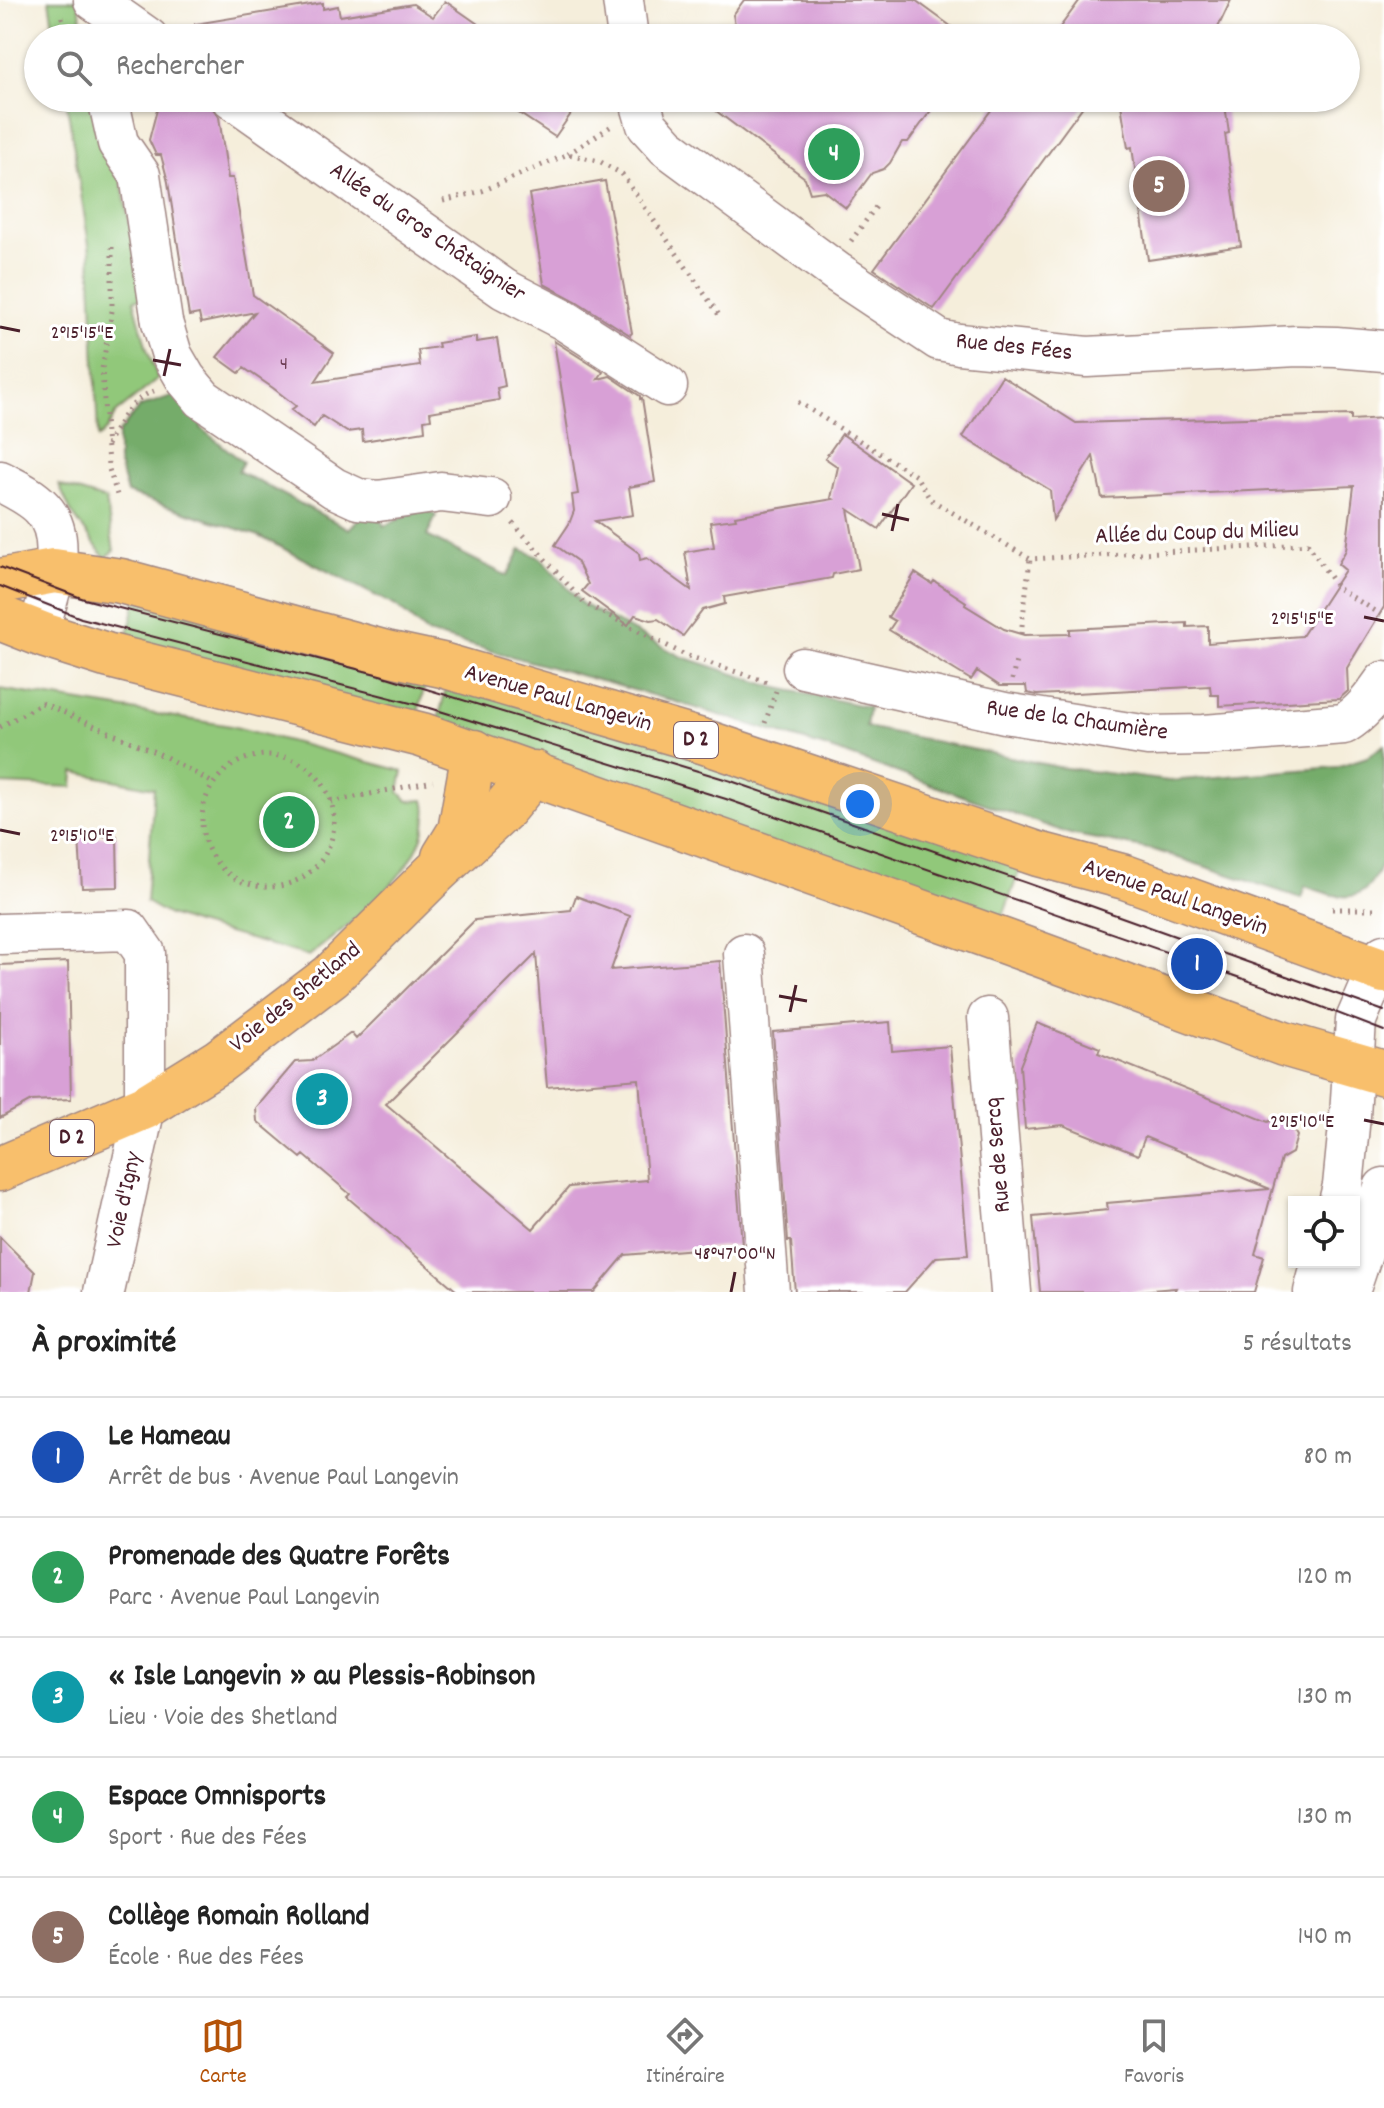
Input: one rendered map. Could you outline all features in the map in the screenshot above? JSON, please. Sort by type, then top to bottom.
[{"type":"main road","name":"Avenue Paul Langevin","points":[[0,581],[54,571],[121,581],[370,649],[442,665],[705,742],[1038,854],[1125,877],[1382,965]]},
{"type":"main road","points":[[19,625],[106,655],[422,735],[474,752],[1284,1044],[1369,1068]]},
{"type":"main road","name":"Voie des Shetland","points":[[435,873],[460,831],[474,752]]},
{"type":"main road","name":"Voie des Shetland","points":[[145,1107],[219,1061],[331,976],[503,810],[534,773]]},
{"type":"main road","name":"D 2","points":[[0,1169],[145,1107]]},
{"type":"street","points":[[87,0],[92,24]]},
{"type":"street","points":[[94,0],[128,24]]},
{"type":"street","points":[[623,0],[626,24]]},
{"type":"street","points":[[111,112],[118,143],[140,175],[162,322],[172,355],[203,399],[334,488],[358,499],[378,501],[441,492],[491,498]]},
{"type":"street","name":"Allée du Gros Châtaignier","points":[[252,112],[504,289],[564,320],[667,386]]},
{"type":"street","name":"Rue des Fées","points":[[642,112],[647,125],[667,147],[831,267],[939,340],[1087,357],[1297,346],[1384,351]]},
{"type":"street","points":[[0,481],[42,507],[54,525],[58,551],[54,571],[19,625]]},
{"type":"street","name":"Rue de la Chaumière","points":[[790,676],[1148,736],[1204,735],[1344,724],[1367,706],[1384,682]]},
{"type":"street","name":"Voie d'Igny","points":[[0,934],[129,930],[145,953],[145,1107],[104,1292]]},
{"type":"street","points":[[744,954],[769,1292]]},
{"type":"street","name":"Avenue Paul Langevin","points":[[1340,1196],[1369,1068],[1356,1020],[1382,965]]},
{"type":"street","name":"Rue de Sercq","points":[[988,1018],[1011,1292]]},
{"type":"street","points":[[1349,1292],[1384,1188]]},
{"type":"street","points":[[1314,1292],[1320,1268]]},
{"type":"path","points":[[431,204],[482,191],[568,154],[625,112]]},
{"type":"path","points":[[568,154],[599,161],[622,174],[719,315]]},
{"type":"path","points":[[831,267],[878,204]]},
{"type":"path","points":[[112,244],[112,311],[102,369],[108,466],[117,495]]},
{"type":"path","points":[[106,445],[127,408],[148,393],[186,379]]},
{"type":"path","points":[[798,402],[916,476],[930,499],[1030,559],[1021,634]]},
{"type":"path","points":[[491,498],[584,603],[685,655],[790,676],[761,735]]},
{"type":"path","name":"Allée du Coup du Milieu","points":[[1030,559],[1308,544],[1337,588],[1384,616]]},
{"type":"path","points":[[0,727],[42,703],[164,756],[213,783]]},
{"type":"path","points":[[259,754],[296,760],[312,770],[324,785],[331,802],[334,826],[328,850],[313,869],[293,883],[269,888],[245,884],[224,872],[209,853],[201,830],[203,805],[213,783],[225,769],[241,759],[259,754]]},
{"type":"path","points":[[331,802],[436,780]]},
{"type":"path","points":[[1324,909],[1379,909]]},
{"type":"green space","points":[[49,0],[78,0],[82,24],[53,24]]},
{"type":"green space","points":[[68,112],[100,112],[118,164],[144,298],[134,300],[158,379],[116,413],[98,438],[90,251]]},
{"type":"green space","points":[[174,395],[204,415],[201,428],[243,462],[238,471],[349,529],[362,515],[379,516],[384,526],[424,508],[436,516],[427,536],[507,576],[521,549],[541,558],[582,604],[680,656],[774,687],[869,707],[866,727],[1058,767],[1169,781],[1336,767],[1367,757],[1384,745],[1384,858],[1370,885],[1354,896],[1333,895],[1305,886],[1301,898],[1154,850],[1070,834],[831,749],[673,701],[427,633],[396,606],[259,536],[127,493],[118,461],[118,433],[140,407]]},
{"type":"green space","points":[[59,485],[106,500],[114,551],[105,558],[71,512]]},
{"type":"green space","points":[[136,600],[429,670],[415,723],[126,642]]},
{"type":"green space","points":[[449,676],[1025,855],[1001,922],[436,729]]},
{"type":"green space","points":[[0,689],[231,726],[403,771],[399,792],[408,801],[424,800],[426,822],[419,845],[388,888],[309,956],[169,915],[146,902],[154,788],[74,772],[73,787],[0,784]]},
{"type":"building","points":[[744,0],[915,0],[948,24],[735,24],[733,15]]},
{"type":"building","points":[[1080,0],[1231,0],[1220,24],[1062,24]]},
{"type":"building","points":[[445,1],[478,24],[195,24],[323,3],[323,9],[338,6],[340,16],[413,4],[433,17]]},
{"type":"building","points":[[156,112],[215,112],[219,117],[228,178],[233,178],[253,295],[334,353],[315,382],[420,366],[418,350],[439,347],[438,343],[476,337],[476,342],[497,339],[505,386],[497,388],[499,400],[430,412],[431,419],[424,420],[425,431],[363,441],[362,430],[347,432],[322,416],[314,427],[291,410],[296,406],[273,388],[244,368],[239,373],[217,357],[255,312],[201,323],[199,314],[189,316],[168,182],[161,155],[156,155],[149,140]]},
{"type":"building","points":[[517,112],[572,112],[555,137]]},
{"type":"building","points":[[718,112],[930,112],[908,142],[902,142],[890,163],[872,173],[846,208],[824,191],[810,193],[805,178]]},
{"type":"building","points":[[990,112],[1079,112],[934,309],[874,269]]},
{"type":"building","points":[[1122,112],[1226,112],[1229,133],[1225,134],[1241,246],[1148,260],[1132,147],[1128,148]]},
{"type":"building","points":[[605,181],[630,335],[544,284],[529,194]]},
{"type":"building","points":[[554,341],[603,372],[598,379],[610,376],[642,398],[655,482],[629,487],[633,515],[595,521],[639,553],[640,560],[647,558],[691,590],[685,552],[714,547],[710,522],[833,499],[838,467],[825,458],[842,434],[911,483],[879,529],[848,509],[859,569],[833,574],[832,578],[724,597],[725,604],[703,610],[683,636],[658,619],[635,615],[628,625],[582,591],[588,584],[577,561],[555,545],[574,511],[572,495],[578,494]]},
{"type":"building","points":[[1002,376],[1076,423],[1351,415],[1351,420],[1384,418],[1384,607],[1347,668],[1348,691],[1339,699],[1219,706],[1219,695],[1211,695],[1210,686],[1037,695],[1027,693],[1026,686],[1000,686],[977,671],[971,680],[889,630],[895,621],[888,617],[915,573],[932,584],[934,581],[1004,629],[1024,635],[1070,634],[1070,629],[1187,623],[1187,627],[1208,626],[1208,643],[1302,636],[1345,570],[1338,564],[1346,550],[1354,486],[1102,498],[1093,456],[1053,520],[1050,490],[963,437]]},
{"type":"building","points":[[117,836],[118,887],[82,888],[79,837]]},
{"type":"building","points":[[576,896],[630,916],[611,970],[720,961],[742,1245],[625,1255],[594,1292],[458,1292],[347,1197],[350,1194],[257,1121],[256,1108],[295,1062],[312,1061],[351,1033],[356,1039],[475,920],[571,910]],"holes":[[[536,954],[547,1087],[639,1079],[647,1180],[569,1187],[533,1229],[386,1104]]]},
{"type":"building","points":[[68,962],[71,1099],[31,1101],[0,1118],[0,965]]},
{"type":"building","points":[[890,1022],[892,1051],[950,1046],[968,1255],[936,1257],[905,1292],[795,1292],[791,1241],[788,1241],[773,1032]]},
{"type":"building","points":[[1037,1023],[1100,1048],[1098,1053],[1268,1122],[1276,1118],[1290,1124],[1297,1136],[1292,1153],[1281,1159],[1255,1254],[1264,1257],[1254,1292],[1174,1292],[1176,1288],[1127,1292],[1040,1292],[1033,1217],[1108,1210],[1107,1203],[1270,1189],[1145,1137],[1138,1155],[1063,1125],[1025,1129],[1020,1066]]},
{"type":"building","points":[[0,1237],[35,1272],[31,1292],[0,1292]]},
{"type":"tram line","points":[[0,567],[84,599],[380,675],[731,781],[1384,1011]]},
{"type":"tram line","points":[[0,586],[81,618],[430,708],[726,799],[1301,999],[1384,1031]]},
{"type":"place","name":"Espace Omnisports","points":[[834,154]]},
{"type":"place","name":"Collège Romain Rolland","points":[[1159,186]]},
{"type":"place","name":"Promenade des Quatre Forêts","points":[[289,822]]},
{"type":"place","name":"Le Hameau","points":[[1197,964]]},
{"type":"place","name":"« Isle Langevin » au Plessis-Robinson","points":[[322,1099]]}]
